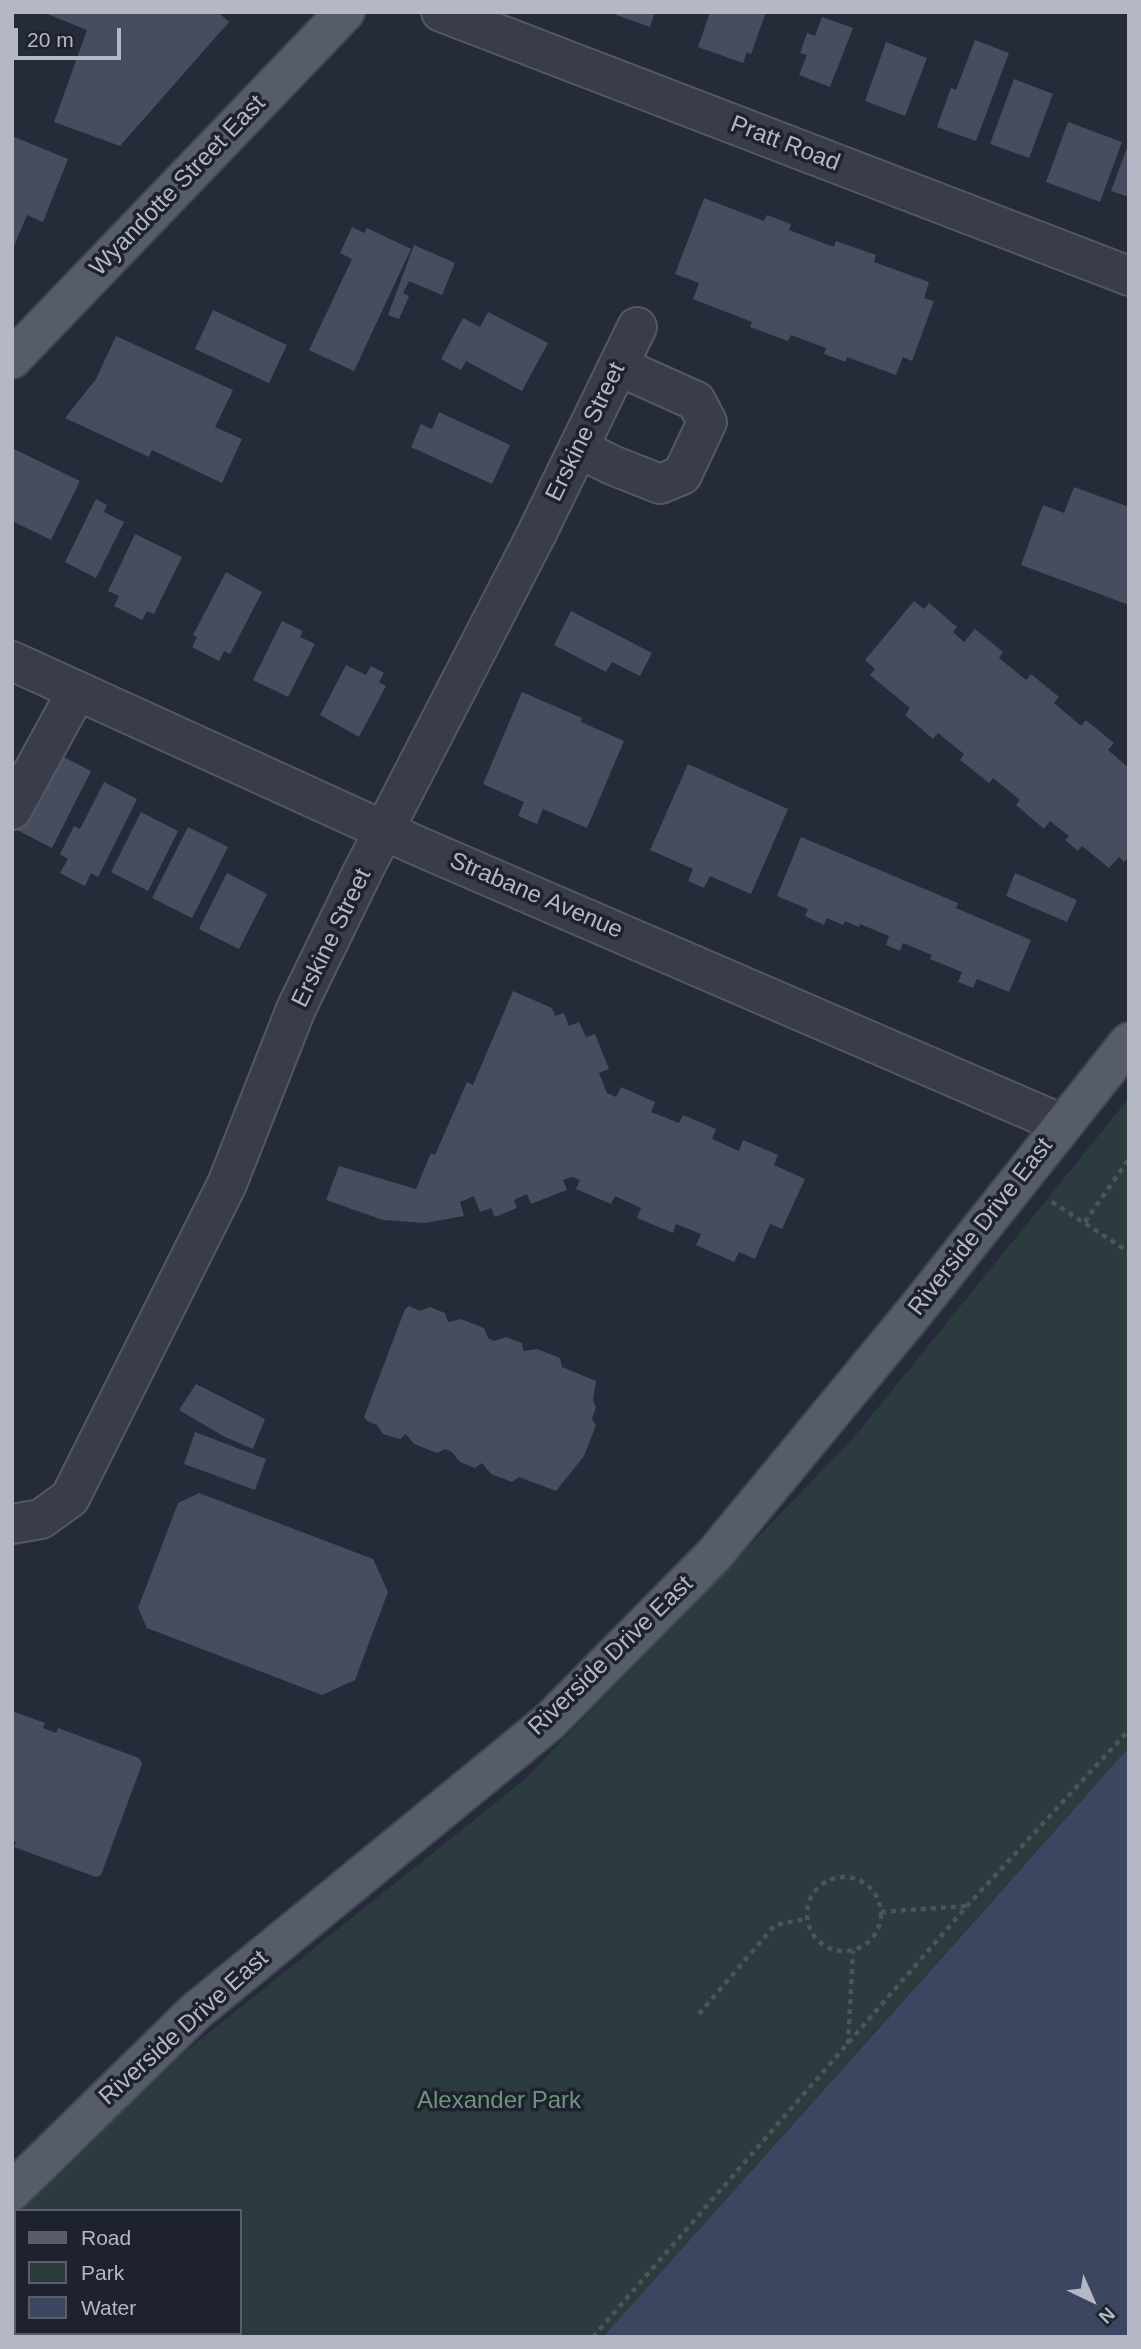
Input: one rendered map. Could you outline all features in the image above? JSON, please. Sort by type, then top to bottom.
[{"type":"main road","name":"Wyandotte Street East","points":[[12,359],[345,12]]},
{"type":"main road","name":"Riverside Drive East","points":[[12,2191],[195,2012],[550,1721],[697,1573],[916,1310],[1129,1042]]},
{"type":"street","name":"Pratt Road","points":[[442,12],[1129,276]]},
{"type":"street","name":"Erskine Street","points":[[12,1524],[41,1519],[70,1498],[227,1184],[296,1009],[638,327]]},
{"type":"street","points":[[578,448],[660,484],[682,475],[708,422],[696,401],[618,366]]},
{"type":"street","name":"Strabane Avenue","points":[[12,661],[386,831],[1062,1124]]},
{"type":"street","points":[[12,810],[77,691]]},
{"type":"path","points":[[1085,1222],[1129,1159]]},
{"type":"path","points":[[1052,1202],[1129,1252]]},
{"type":"path","points":[[593,2337],[967,1906],[1129,1730]]},
{"type":"path","points":[[841,1877],[853,1877],[873,1890],[881,1912],[880,1925],[874,1936],[865,1946],[853,1951],[828,1949],[817,1941],[806,1919],[811,1895],[819,1886],[841,1877]]},
{"type":"path","points":[[881,1912],[967,1906]]},
{"type":"path","points":[[699,2014],[775,1925],[806,1919]]},
{"type":"path","points":[[848,2045],[853,1951]]},
{"type":"green space","name":"Alexander Park","points":[[1129,1098],[1129,1747],[603,2337],[12,2337],[14,2214],[14,2335],[242,2335],[242,2209],[19,2209],[161,2071],[524,1780],[855,1436]]},
{"type":"water","points":[[1129,1747],[1129,2337],[603,2337],[980,1915]]},
{"type":"building","points":[[42,12],[218,12],[229,22],[120,146],[54,122],[87,30]]},
{"type":"building","points":[[608,12],[655,12],[650,27]]},
{"type":"building","points":[[710,12],[766,12],[751,54],[747,52],[743,63],[698,47]]},
{"type":"building","points":[[822,17],[853,28],[830,87],[799,75],[807,55],[800,53],[807,33],[815,36]]},
{"type":"building","points":[[975,40],[1009,53],[976,141],[937,127],[951,88],[956,90]]},
{"type":"building","points":[[886,42],[927,58],[905,116],[865,101]]},
{"type":"building","points":[[1014,79],[1053,94],[1029,158],[990,144]]},
{"type":"building","points":[[1068,122],[1122,142],[1100,202],[1046,182]]},
{"type":"building","points":[[12,136],[68,159],[43,222],[27,215],[12,251]]},
{"type":"building","points":[[1129,145],[1129,197],[1111,191]]},
{"type":"building","points":[[704,198],[764,221],[767,215],[791,224],[789,230],[834,247],[836,241],[876,255],[874,262],[929,282],[924,298],[934,301],[912,361],[903,357],[896,375],[847,357],[846,362],[824,354],[826,348],[791,335],[788,341],[750,327],[752,322],[693,299],[699,283],[675,274]]},
{"type":"building","points":[[352,227],[364,233],[367,228],[411,249],[354,371],[309,350],[352,259],[340,253]]},
{"type":"building","points":[[414,245],[455,263],[442,295],[409,281],[403,293],[409,296],[399,319],[388,315]]},
{"type":"building","points":[[213,310],[287,345],[269,383],[195,349]]},
{"type":"building","points":[[488,312],[548,343],[522,391],[466,361],[461,370],[441,359],[463,318],[480,327]]},
{"type":"building","points":[[116,336],[233,390],[215,427],[242,439],[222,483],[152,450],[149,457],[65,418],[96,379]]},
{"type":"building","points":[[439,412],[510,445],[492,484],[411,447],[421,424],[432,429]]},
{"type":"building","points":[[14,449],[80,481],[51,540],[12,521]]},
{"type":"building","points":[[1074,487],[1129,507],[1129,605],[1021,565],[1043,505],[1064,513]]},
{"type":"building","points":[[96,499],[107,505],[104,512],[124,522],[96,578],[65,562]]},
{"type":"building","points":[[135,534],[182,557],[154,614],[147,611],[142,620],[114,606],[119,596],[108,591]]},
{"type":"building","points":[[226,572],[262,592],[230,654],[224,651],[219,661],[192,647],[197,637],[193,635]]},
{"type":"building","points":[[914,601],[924,609],[929,603],[957,627],[953,632],[964,642],[975,629],[1003,652],[999,658],[1026,680],[1031,674],[1059,697],[1054,703],[1081,726],[1086,720],[1114,743],[1108,750],[1129,768],[1129,857],[1124,862],[1119,857],[1109,868],[1082,846],[1078,851],[1065,840],[1069,836],[1050,821],[1044,829],[1016,805],[1020,800],[993,778],[989,783],[960,760],[964,754],[938,733],[933,739],[905,715],[910,708],[870,675],[875,669],[865,660]]},
{"type":"building","points":[[571,611],[652,653],[640,676],[612,662],[606,672],[554,645]]},
{"type":"building","points":[[282,621],[303,631],[300,637],[315,644],[288,697],[253,680]]},
{"type":"building","points":[[346,665],[366,675],[371,666],[384,673],[379,682],[386,686],[359,737],[320,715]]},
{"type":"building","points":[[522,692],[582,718],[581,722],[624,741],[587,828],[543,809],[537,824],[518,816],[524,802],[483,784]]},
{"type":"building","points":[[56,753],[91,771],[52,848],[17,830]]},
{"type":"building","points":[[688,764],[788,809],[751,894],[710,876],[704,888],[688,881],[693,869],[650,850]]},
{"type":"building","points":[[104,782],[137,799],[98,877],[91,873],[85,886],[60,873],[68,859],[60,854],[74,826],[80,829]]},
{"type":"building","points":[[141,812],[178,831],[148,891],[111,872]]},
{"type":"building","points":[[188,827],[228,847],[192,918],[152,898]]},
{"type":"building","points":[[801,837],[958,903],[956,908],[1031,940],[1009,992],[977,979],[973,988],[958,982],[962,972],[930,959],[932,955],[903,943],[900,951],[886,945],[889,936],[860,924],[859,927],[845,921],[843,925],[827,918],[824,925],[805,916],[808,909],[777,896]]},
{"type":"building","points":[[227,873],[267,894],[239,949],[199,929]]},
{"type":"building","points":[[1015,873],[1077,900],[1067,922],[1006,896]]},
{"type":"building","points":[[513,991],[552,1008],[555,1016],[564,1013],[569,1026],[579,1022],[586,1037],[595,1034],[609,1069],[599,1073],[607,1093],[616,1097],[621,1087],[655,1102],[651,1112],[679,1123],[683,1115],[716,1129],[712,1139],[739,1151],[743,1140],[778,1155],[774,1165],[805,1179],[782,1229],[770,1224],[755,1259],[739,1252],[734,1262],[696,1245],[701,1234],[676,1224],[673,1233],[637,1218],[641,1208],[615,1196],[611,1204],[576,1189],[580,1180],[572,1177],[563,1180],[567,1190],[531,1204],[527,1194],[514,1200],[517,1208],[495,1217],[491,1208],[480,1212],[474,1196],[460,1202],[464,1216],[425,1223],[383,1220],[326,1200],[339,1166],[416,1189],[431,1153],[435,1155],[467,1082],[473,1085]]},
{"type":"building","points":[[409,1306],[420,1311],[430,1307],[445,1313],[448,1322],[461,1319],[484,1328],[488,1338],[494,1341],[506,1337],[522,1343],[523,1351],[537,1349],[560,1358],[562,1367],[596,1381],[593,1400],[596,1407],[592,1419],[596,1425],[584,1456],[556,1491],[519,1477],[512,1482],[491,1474],[482,1463],[475,1468],[460,1462],[452,1452],[445,1449],[437,1453],[414,1444],[406,1434],[400,1439],[383,1434],[377,1425],[367,1421],[364,1417],[405,1309]]},
{"type":"building","points":[[196,1384],[265,1419],[253,1449],[223,1436],[179,1410]]},
{"type":"building","points":[[195,1432],[266,1459],[255,1490],[184,1464]]},
{"type":"building","points":[[199,1493],[373,1559],[388,1592],[355,1680],[322,1695],[147,1628],[138,1608],[178,1503]]},
{"type":"building","points":[[12,1711],[45,1723],[43,1728],[56,1733],[58,1728],[139,1758],[142,1764],[101,1875],[96,1877],[14,1847]]}]
